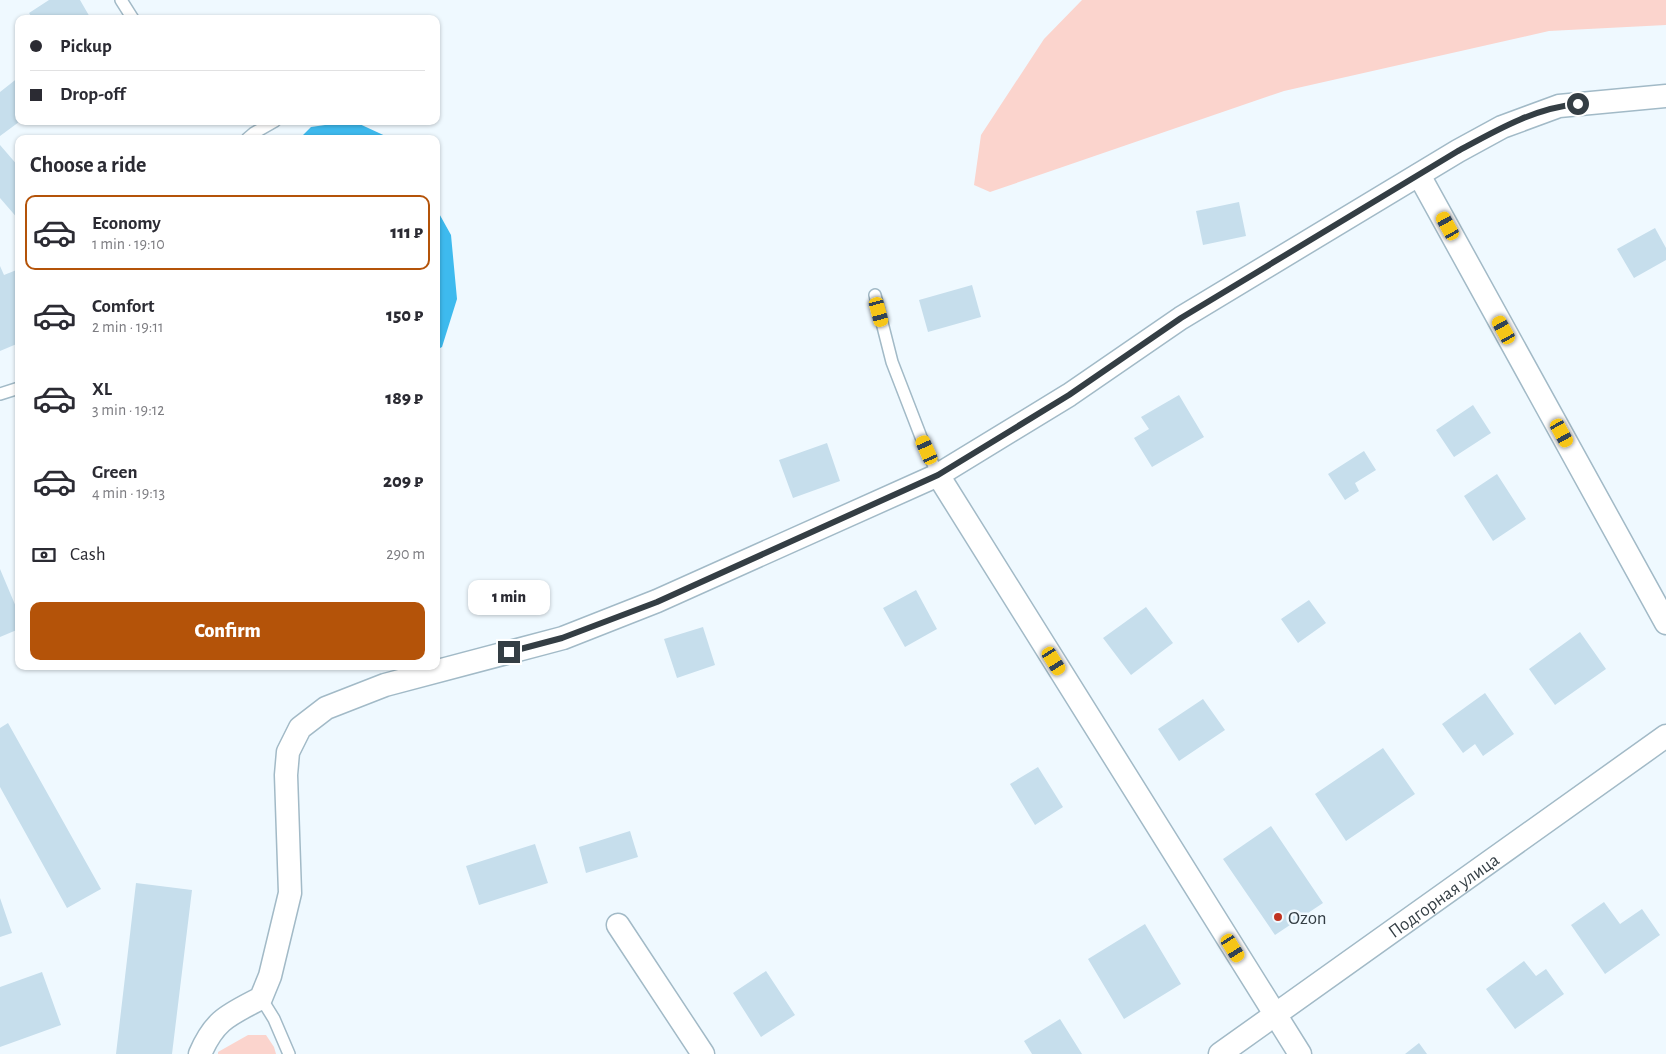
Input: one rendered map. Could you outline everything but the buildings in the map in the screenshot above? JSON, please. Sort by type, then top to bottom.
[{"type":"street","points":[[200,1054],[218,1024],[234,1012],[261,998],[270,976],[290,893],[286,775],[288,752],[300,728],[326,708],[385,686],[562,638],[657,602],[938,475],[1069,395],[1181,318],[1502,127],[1559,106],[1666,96]]},
{"type":"street","points":[[1419,175],[1666,623]]},
{"type":"street","points":[[938,475],[1300,1054]]},
{"type":"street","name":"Подгорная улица","points":[[1220,1054],[1666,736]]},
{"type":"street","points":[[618,925],[703,1054]]},
{"type":"lane","points":[[120,0],[130,15]]},
{"type":"lane","points":[[252,135],[268,125]]},
{"type":"lane","points":[[875,295],[892,362],[938,475]]},
{"type":"lane","points":[[0,394],[15,389]]},
{"type":"lane","points":[[261,998],[274,1019],[289,1054]]},
{"type":"shaded area","points":[[1082,0],[1666,0],[1666,25],[1549,31],[1284,91],[990,192],[974,185],[981,135],[1044,39]]},
{"type":"shaded area","points":[[248,1035],[266,1035],[276,1054],[218,1054],[218,1052]]},
{"type":"water","points":[[362,125],[383,135],[303,135],[311,127]]},
{"type":"water","points":[[440,215],[451,235],[457,299],[442,347],[440,348]]},
{"type":"place","name":"Ozon","points":[[1278,917]]},
{"type":"route","points":[[509,652],[562,638],[657,602],[938,475],[1069,395],[1181,318],[1458,151],[1502,127],[1559,106],[1578,104]]}]
